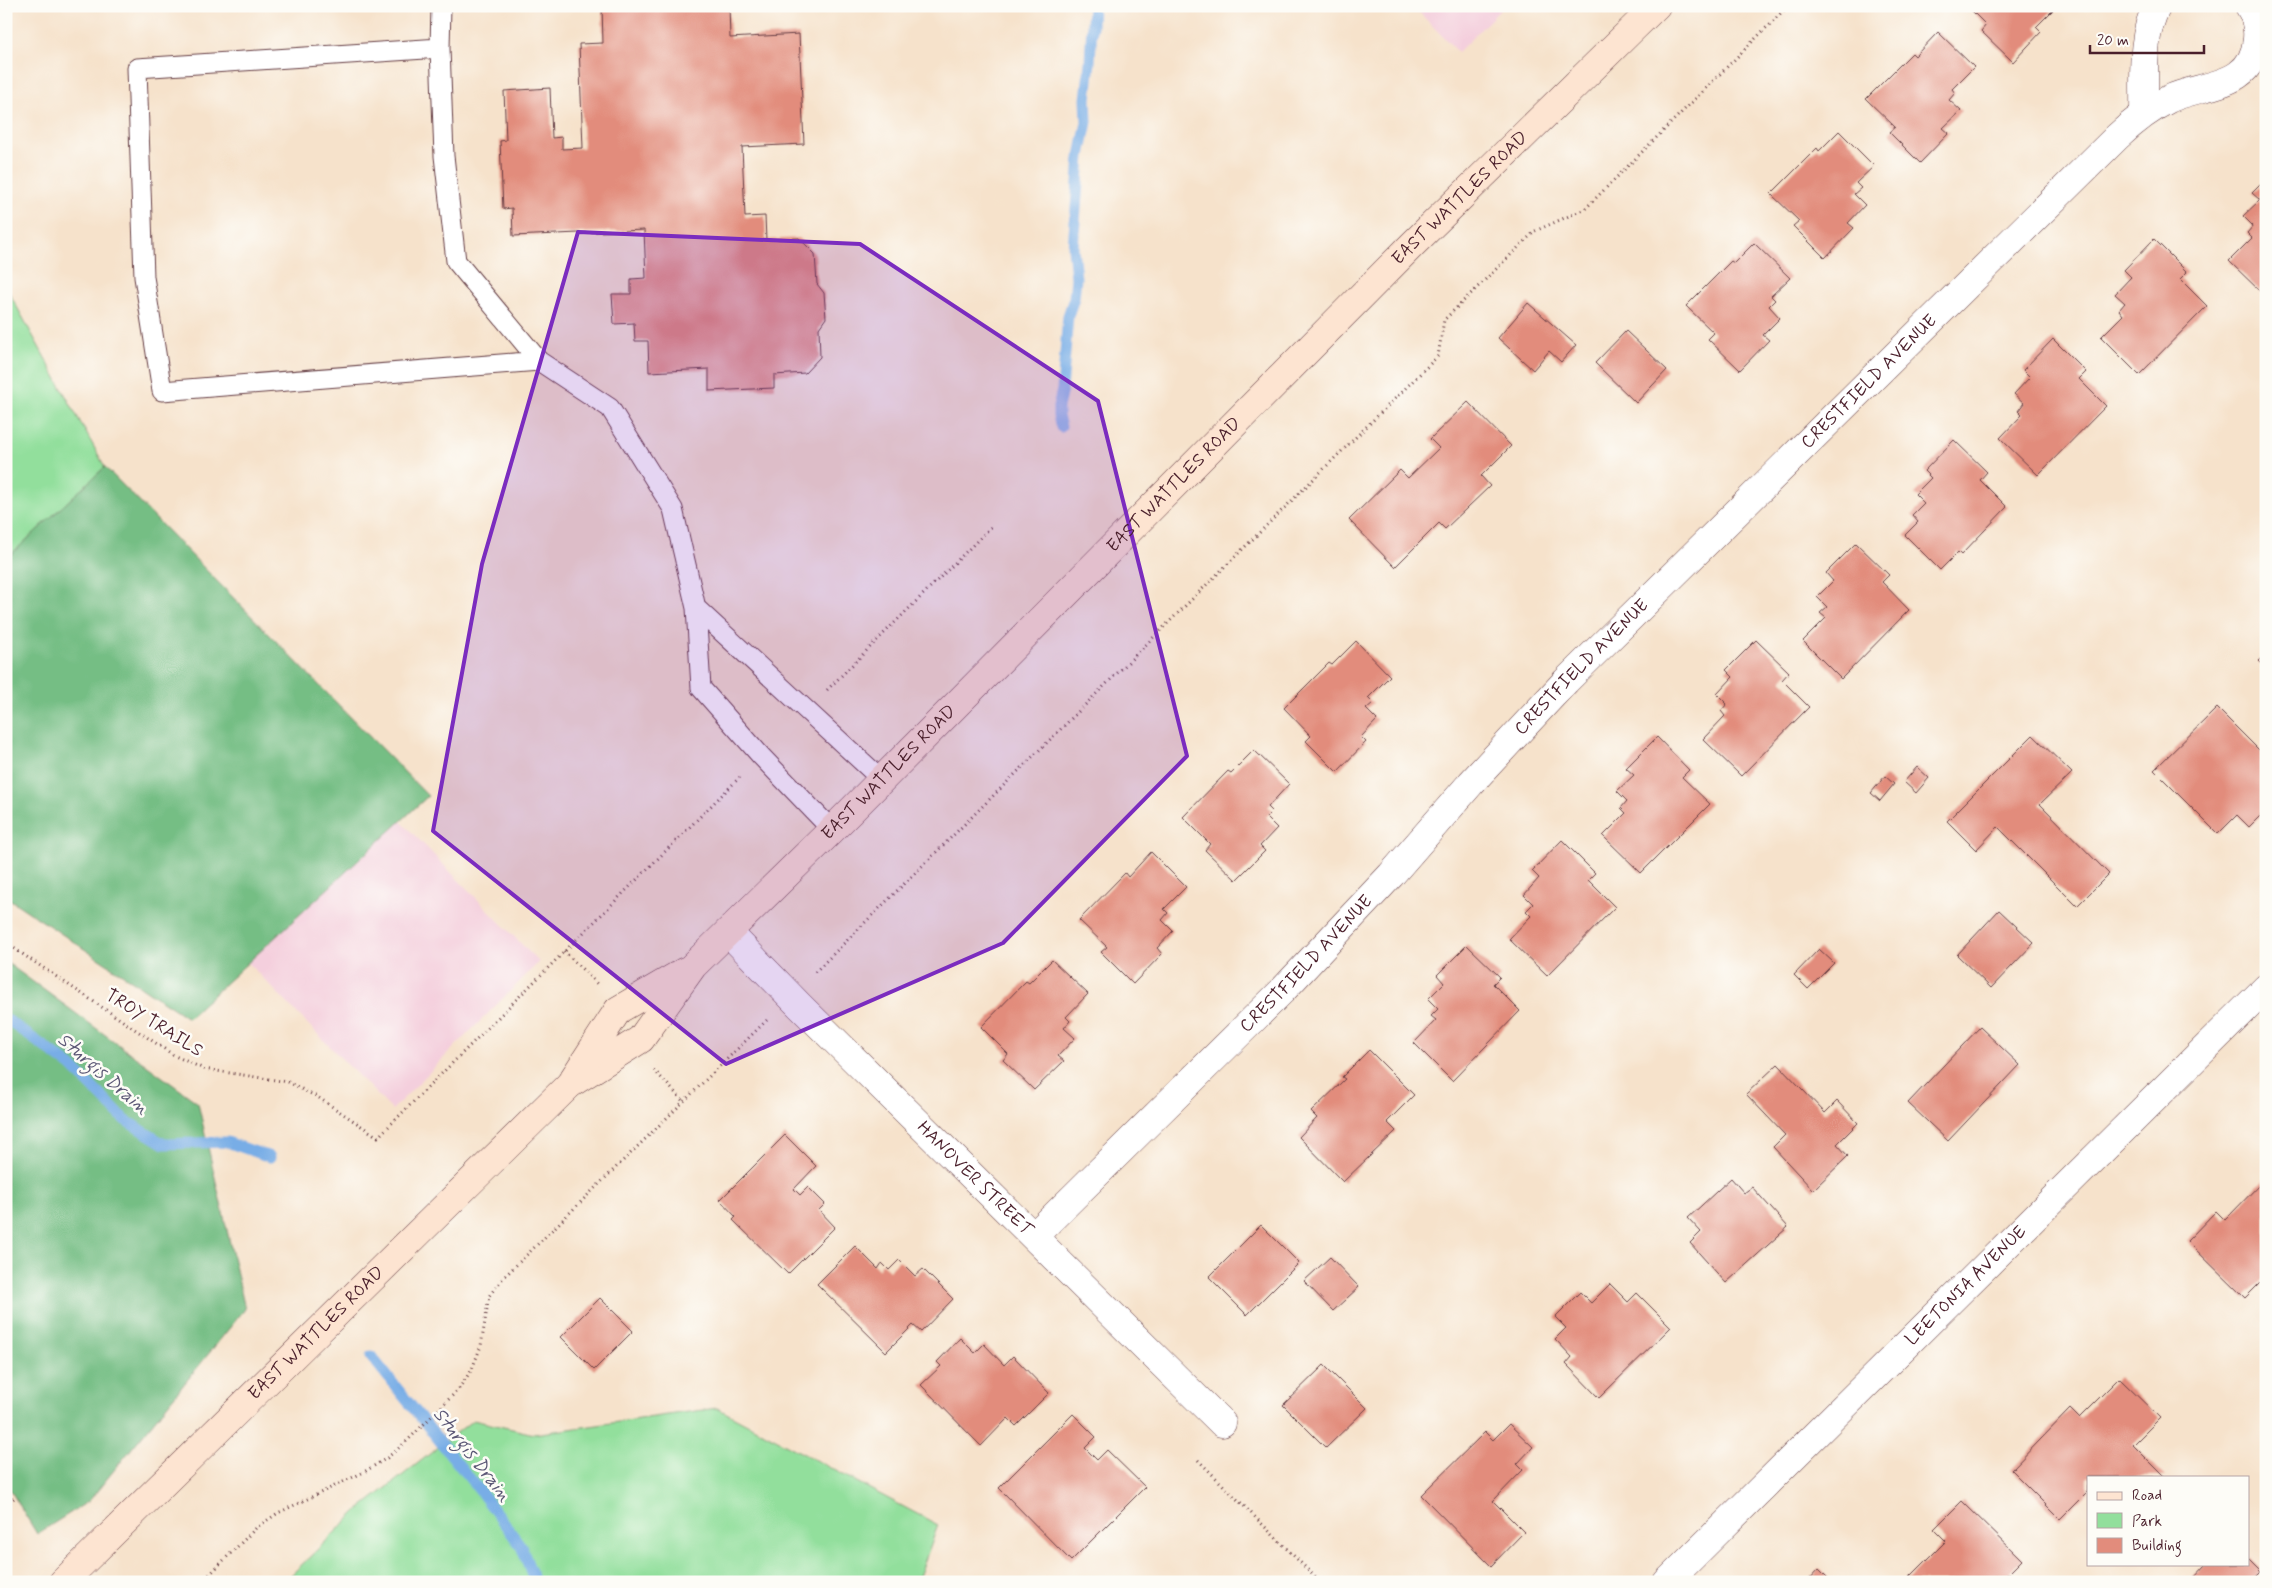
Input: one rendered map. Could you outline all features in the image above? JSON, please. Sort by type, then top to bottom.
[{"type":"main road","name":"EAST WATTLES ROAD","points":[[692,966],[832,830],[1414,244],[1656,6]]},
{"type":"main road","points":[[570,1084],[618,1010],[692,966]]},
{"type":"main road","points":[[570,1084],[641,1039],[692,966]]},
{"type":"main road","name":"EAST WATTLES ROAD","points":[[63,1582],[570,1084]]},
{"type":"street","points":[[2144,113],[2147,40],[2151,18],[2158,6]]},
{"type":"street","name":"CRESTFIELD AVENUE","points":[[1034,1236],[1282,991],[1391,875],[1471,783],[1566,681],[2116,137],[2144,113],[2171,98],[2216,86],[2234,78],[2250,63],[2256,48],[2257,32],[2253,12],[2249,6]]},
{"type":"street","name":"HANOVER STREET","points":[[728,932],[800,1006],[1222,1423]]},
{"type":"street","name":"LEETONIA AVENUE","points":[[1667,1582],[2266,988]]},
{"type":"lane","points":[[441,6],[440,48],[444,156],[456,261],[539,361],[610,408],[673,509],[696,608],[701,688],[761,756],[832,830]]},
{"type":"lane","points":[[440,48],[137,68],[144,277],[162,391],[539,361]]},
{"type":"lane","points":[[696,608],[882,780]]},
{"type":"path","points":[[814,972],[1438,356],[1444,320],[1535,231],[1585,209],[1788,6]]},
{"type":"path","name":"TROY TRAILS","points":[[6,944],[175,1056],[204,1069],[288,1082],[318,1098],[378,1137],[546,969]]},
{"type":"path","points":[[564,951],[601,988]]},
{"type":"path","points":[[202,1582],[257,1527],[278,1513],[364,1472],[387,1458],[407,1441],[458,1390],[472,1370],[481,1346],[490,1296],[503,1278],[768,1019]]},
{"type":"path","points":[[656,1072],[684,1102]]},
{"type":"path","points":[[1198,1460],[1320,1582]]},
{"type":"path","points":[[6,1506],[14,1498]]},
{"type":"highlighted area","points":[[578,232],[860,244],[1098,401],[1187,756],[1003,943],[726,1064],[433,831],[482,564]]},
{"type":"shaded area","points":[[1413,6],[1504,6],[1458,52]]},
{"type":"shaded area","points":[[6,419],[539,962],[392,1110],[6,716]]},
{"type":"green space","points":[[6,287],[105,467],[6,559]]},
{"type":"green space","points":[[105,467],[428,796],[188,1018],[6,897],[6,559]]},
{"type":"green space","points":[[6,962],[198,1103],[245,1309],[89,1501],[37,1534],[6,1483]]},
{"type":"green space","points":[[717,1408],[938,1525],[917,1582],[284,1582],[357,1511],[473,1420],[534,1434]]},
{"type":"building","points":[[602,6],[729,6],[730,38],[799,34],[804,144],[742,147],[745,217],[765,216],[766,240],[799,238],[815,254],[817,284],[824,293],[826,318],[819,328],[820,357],[805,373],[774,375],[774,388],[709,391],[709,369],[649,372],[648,341],[635,341],[634,323],[614,324],[612,294],[631,294],[631,279],[646,278],[644,230],[513,236],[512,208],[503,209],[500,141],[506,140],[504,91],[550,88],[552,138],[562,137],[562,149],[583,148],[579,44],[603,43]]},
{"type":"building","points":[[1967,6],[2049,6],[2053,10],[2036,27],[2041,32],[2013,62],[1981,31],[1986,25]]},
{"type":"building","points":[[1938,32],[1974,67],[1952,89],[1955,93],[1949,100],[1961,111],[1943,128],[1949,133],[1920,163],[1889,132],[1895,127],[1866,99],[1912,53],[1915,56]]},
{"type":"building","points":[[1839,131],[1874,166],[1856,183],[1861,188],[1854,194],[1865,205],[1848,223],[1854,228],[1825,258],[1793,226],[1799,221],[1771,194],[1817,148],[1819,151]]},
{"type":"building","points":[[2266,179],[2266,297],[2229,261],[2252,238],[2247,233],[2253,226],[2243,216],[2260,200],[2252,193]]},
{"type":"building","points":[[2154,239],[2187,272],[2180,279],[2207,306],[2139,375],[2101,337],[2123,315],[2119,310],[2125,303],[2115,294],[2131,277],[2124,270]]},
{"type":"building","points":[[1754,243],[1790,278],[1771,296],[1775,300],[1769,306],[1780,318],[1763,335],[1769,340],[1740,370],[1708,339],[1714,333],[1686,306],[1731,261],[1734,263]]},
{"type":"building","points":[[1528,303],[1576,345],[1561,362],[1549,351],[1533,370],[1498,338]]},
{"type":"building","points":[[1626,331],[1667,370],[1636,403],[1595,363]]},
{"type":"building","points":[[2053,339],[2086,372],[2079,379],[2106,406],[2038,475],[2000,438],[2022,415],[2018,411],[2024,403],[2014,394],[2030,377],[2023,370]]},
{"type":"building","points":[[1468,402],[1511,446],[1481,476],[1490,486],[1445,529],[1439,523],[1395,567],[1349,520],[1400,470],[1408,478],[1439,448],[1430,439]]},
{"type":"building","points":[[1954,440],[1987,472],[1980,480],[2007,507],[1961,555],[1958,552],[1940,570],[1905,535],[1918,522],[1912,515],[1924,503],[1915,494],[1931,478],[1924,471]]},
{"type":"building","points":[[1856,543],[1889,575],[1882,582],[1909,610],[1841,679],[1803,641],[1826,618],[1820,613],[1827,607],[1817,597],[1833,581],[1826,573]]},
{"type":"building","points":[[1756,640],[1789,672],[1782,680],[1809,707],[1741,776],[1703,739],[1725,716],[1721,711],[1727,704],[1717,694],[1733,677],[1726,670]]},
{"type":"building","points":[[1356,641],[1390,676],[1368,698],[1373,703],[1366,709],[1377,720],[1361,737],[1366,742],[1337,772],[1306,741],[1311,736],[1284,708],[1329,663],[1332,665]]},
{"type":"building","points":[[2266,655],[2266,668],[2259,661]]},
{"type":"building","points":[[2217,708],[2266,757],[2266,810],[2249,827],[2237,815],[2218,834],[2154,770]]},
{"type":"building","points":[[2033,735],[2072,773],[2040,804],[2109,874],[2077,906],[1998,827],[1976,850],[1947,821]]},
{"type":"building","points":[[1657,737],[1689,770],[1682,777],[1710,804],[1641,873],[1603,836],[1626,813],[1621,808],[1627,801],[1617,791],[1634,775],[1626,768]]},
{"type":"building","points":[[1254,750],[1289,784],[1268,807],[1272,811],[1266,817],[1277,828],[1260,846],[1265,851],[1236,880],[1205,850],[1210,844],[1183,817],[1228,771],[1231,773]]},
{"type":"building","points":[[1917,767],[1929,778],[1916,793],[1904,782]]},
{"type":"building","points":[[1885,776],[1894,784],[1880,801],[1871,793]]},
{"type":"building","points":[[1562,840],[1595,873],[1588,880],[1615,907],[1547,976],[1509,939],[1531,916],[1526,911],[1533,904],[1524,895],[1539,878],[1532,871]]},
{"type":"building","points":[[1151,852],[1186,887],[1164,909],[1168,913],[1162,920],[1173,931],[1157,948],[1162,954],[1133,984],[1101,952],[1107,947],[1079,920],[1125,873],[1128,877]]},
{"type":"building","points":[[1999,910],[2034,943],[1991,988],[1957,955]]},
{"type":"building","points":[[1467,945],[1500,977],[1493,984],[1520,1011],[1452,1081],[1414,1043],[1436,1020],[1431,1016],[1438,1009],[1428,999],[1444,983],[1437,975]]},
{"type":"building","points":[[1819,949],[1834,963],[1808,989],[1794,975]]},
{"type":"building","points":[[1052,960],[1088,994],[1066,1017],[1070,1021],[1064,1028],[1075,1038],[1058,1056],[1064,1061],[1034,1090],[1003,1060],[1008,1054],[981,1027],[1026,981],[1029,983]]},
{"type":"building","points":[[1980,1027],[2020,1065],[1948,1141],[1908,1103]]},
{"type":"building","points":[[1369,1050],[1414,1095],[1387,1122],[1396,1131],[1343,1182],[1299,1137],[1317,1118],[1311,1112],[1345,1079],[1342,1077]]},
{"type":"building","points":[[1778,1064],[1825,1113],[1837,1101],[1858,1123],[1837,1144],[1848,1156],[1813,1190],[1773,1147],[1785,1135],[1746,1094]]},
{"type":"building","points":[[785,1135],[816,1166],[794,1189],[800,1195],[808,1187],[825,1204],[819,1210],[835,1227],[788,1274],[733,1220],[736,1217],[720,1200]]},
{"type":"building","points":[[1731,1178],[1744,1193],[1752,1187],[1788,1227],[1726,1283],[1690,1243],[1701,1232],[1688,1218]]},
{"type":"building","points":[[2266,1178],[2266,1277],[2245,1298],[2187,1241],[2216,1211],[2225,1220]]},
{"type":"building","points":[[1261,1225],[1299,1263],[1247,1315],[1209,1277]]},
{"type":"building","points":[[855,1246],[878,1269],[882,1263],[889,1270],[899,1260],[915,1276],[923,1269],[953,1299],[921,1332],[913,1325],[886,1352],[817,1284]]},
{"type":"building","points":[[1330,1257],[1359,1287],[1333,1311],[1304,1281]]},
{"type":"building","points":[[1610,1284],[1628,1302],[1637,1293],[1671,1327],[1599,1398],[1566,1364],[1572,1357],[1555,1339],[1566,1328],[1555,1317],[1580,1292],[1591,1303]]},
{"type":"building","points":[[600,1298],[633,1331],[594,1370],[561,1337]]},
{"type":"building","points":[[960,1338],[975,1353],[984,1344],[1004,1365],[1013,1356],[1049,1393],[1016,1426],[1008,1418],[981,1446],[921,1385],[941,1366],[937,1362]]},
{"type":"building","points":[[1324,1365],[1367,1408],[1326,1448],[1283,1405]]},
{"type":"building","points":[[2119,1378],[2160,1418],[2133,1445],[2164,1476],[2087,1476],[2087,1492],[2060,1519],[2011,1470],[2070,1409],[2079,1418]]},
{"type":"building","points":[[1073,1414],[1096,1437],[1085,1448],[1097,1460],[1107,1450],[1145,1487],[1071,1561],[999,1488]]},
{"type":"building","points":[[1509,1424],[1533,1447],[1517,1464],[1523,1470],[1493,1501],[1524,1532],[1491,1566],[1421,1495],[1485,1432],[1493,1440]]},
{"type":"building","points":[[1962,1501],[2022,1560],[2000,1582],[1905,1582],[1946,1541],[1934,1529]]},
{"type":"building","points":[[2250,1560],[2262,1572],[2252,1582],[2190,1581],[2204,1566],[2250,1566]]},
{"type":"building","points":[[1819,1569],[1832,1582],[1807,1582]]},
{"type":"waterway","points":[[1061,427],[1058,407],[1062,390],[1068,316],[1074,298],[1076,278],[1073,248],[1080,156],[1087,122],[1086,99],[1093,6]]},
{"type":"waterway","name":"Sturgis Drain","points":[[6,1019],[71,1066],[125,1120],[164,1144],[227,1142],[270,1157]]},
{"type":"waterway","name":"Sturgis Drain","points":[[371,1356],[480,1491],[521,1546],[535,1582]]}]
